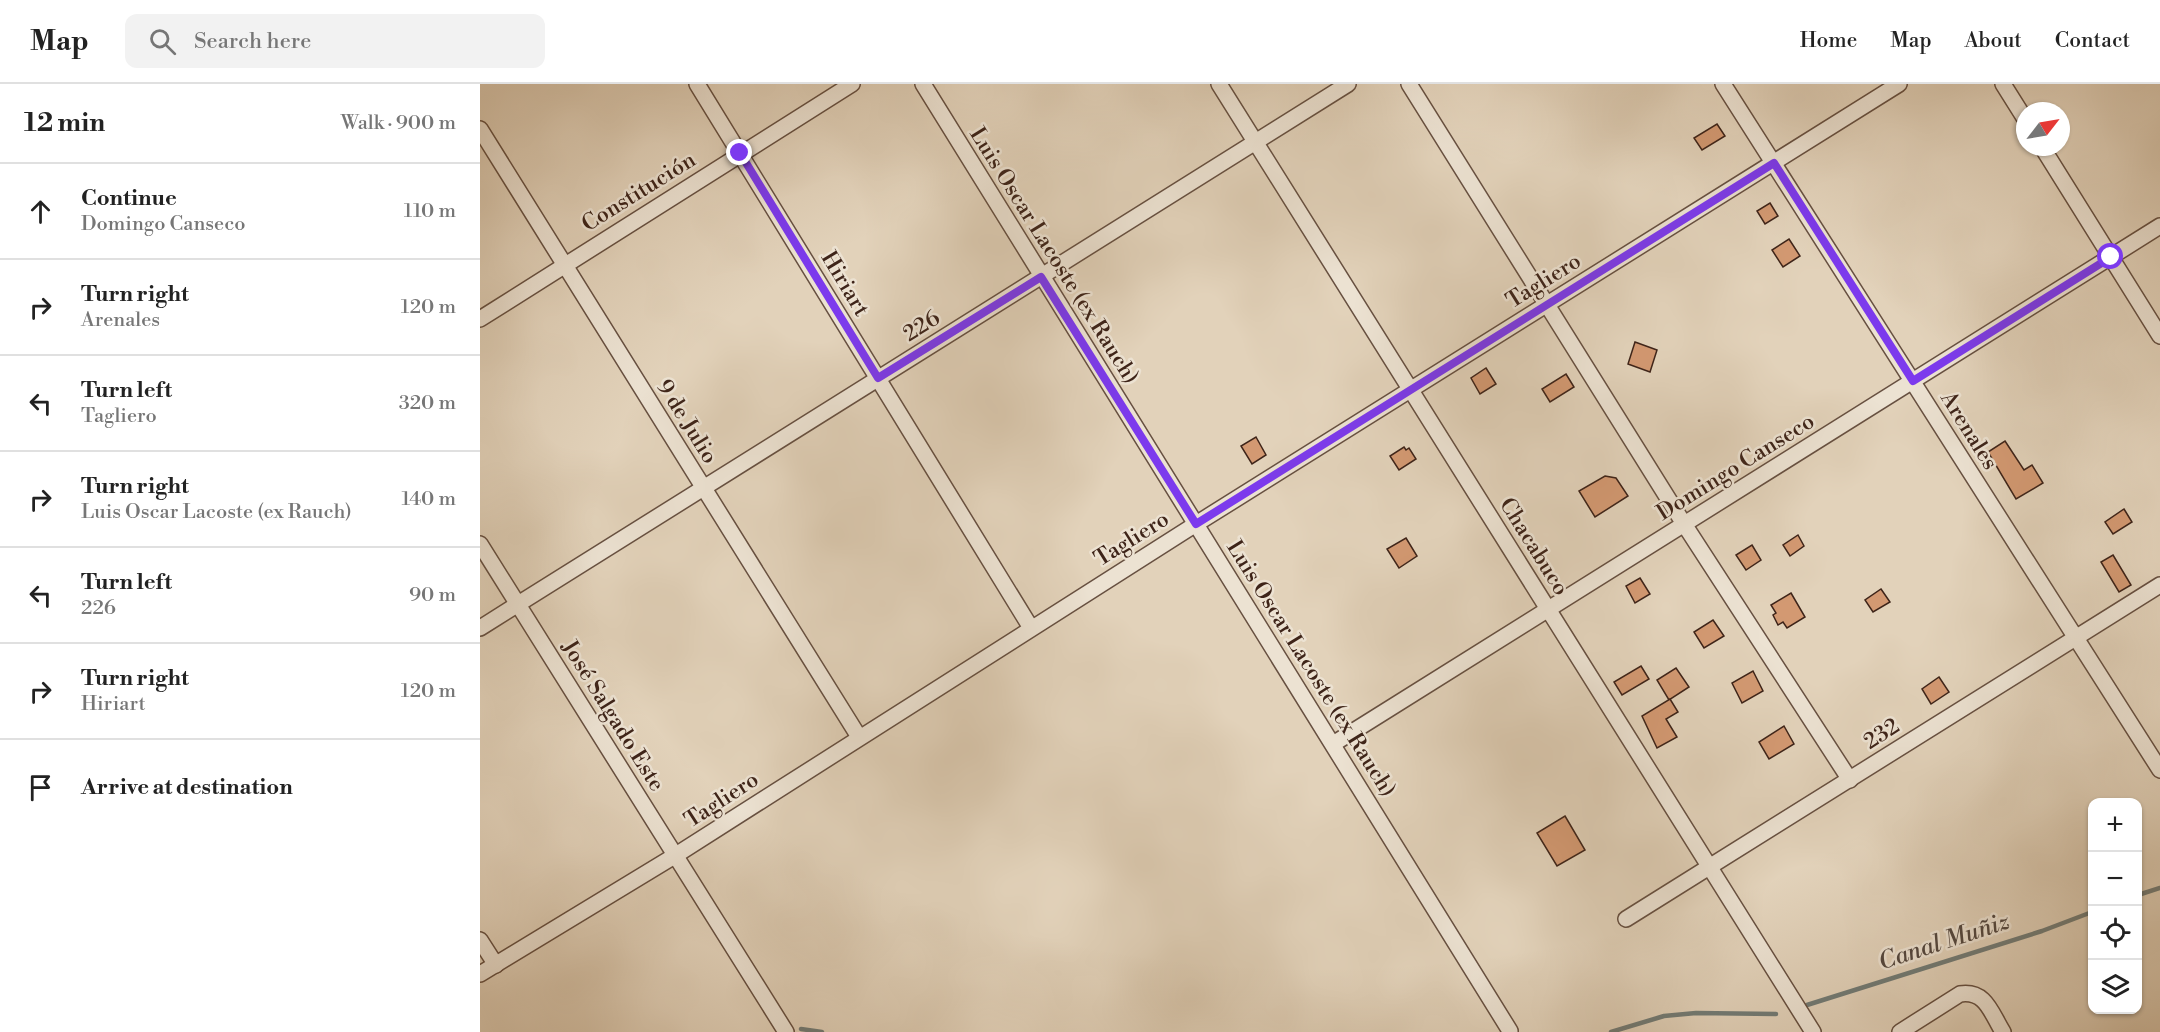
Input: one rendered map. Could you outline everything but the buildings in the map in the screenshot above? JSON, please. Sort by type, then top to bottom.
[{"type":"street","name":"Hiriart","points":[[697,84],[1031,628]]},
{"type":"street","name":"Constitución","points":[[480,319],[852,84]]},
{"type":"street","name":"Luis Oscar Lacoste (ex Rauch)","points":[[923,84],[1510,1031]]},
{"type":"street","name":"Chacabuco","points":[[1219,84],[1813,1032]]},
{"type":"street","name":"226","points":[[480,628],[1348,84]]},
{"type":"street","points":[[1409,84],[1684,524],[1850,780]]},
{"type":"street","name":"Arenales","points":[[1723,84],[2160,770]]},
{"type":"street","name":"Tagliero","points":[[480,975],[676,855],[1410,389],[1899,84]]},
{"type":"street","points":[[2003,84],[2016,105]]},
{"type":"street","name":"9 de Julio","points":[[480,129],[859,737]]},
{"type":"street","points":[[2048,156],[2160,336]]},
{"type":"street","name":"Domingo Canseco","points":[[1333,744],[2160,226]]},
{"type":"street","name":"José Salgado Este","points":[[480,544],[786,1032]]},
{"type":"street","name":"232","points":[[1626,919],[2160,585]]},
{"type":"street","points":[[480,939],[496,965]]},
{"type":"street","points":[[1900,1032],[1960,994],[1972,992],[1980,996],[2003,1032]]},
{"type":"waterway","name":"Canal Muñiz","points":[[2142,894],[2160,888]]},
{"type":"waterway","name":"Canal Muñiz","points":[[1807,1005],[2042,931],[2088,914]]},
{"type":"waterway","name":"Canal Muñiz","points":[[1611,1032],[1664,1016],[1696,1013],[1776,1014]]},
{"type":"waterway","name":"Canal Muñiz","points":[[801,1029],[822,1032]]},
{"type":"route","points":[[740,153],[878,378],[1041,277],[1196,524],[1774,163],[1913,381],[2111,257]]}]
